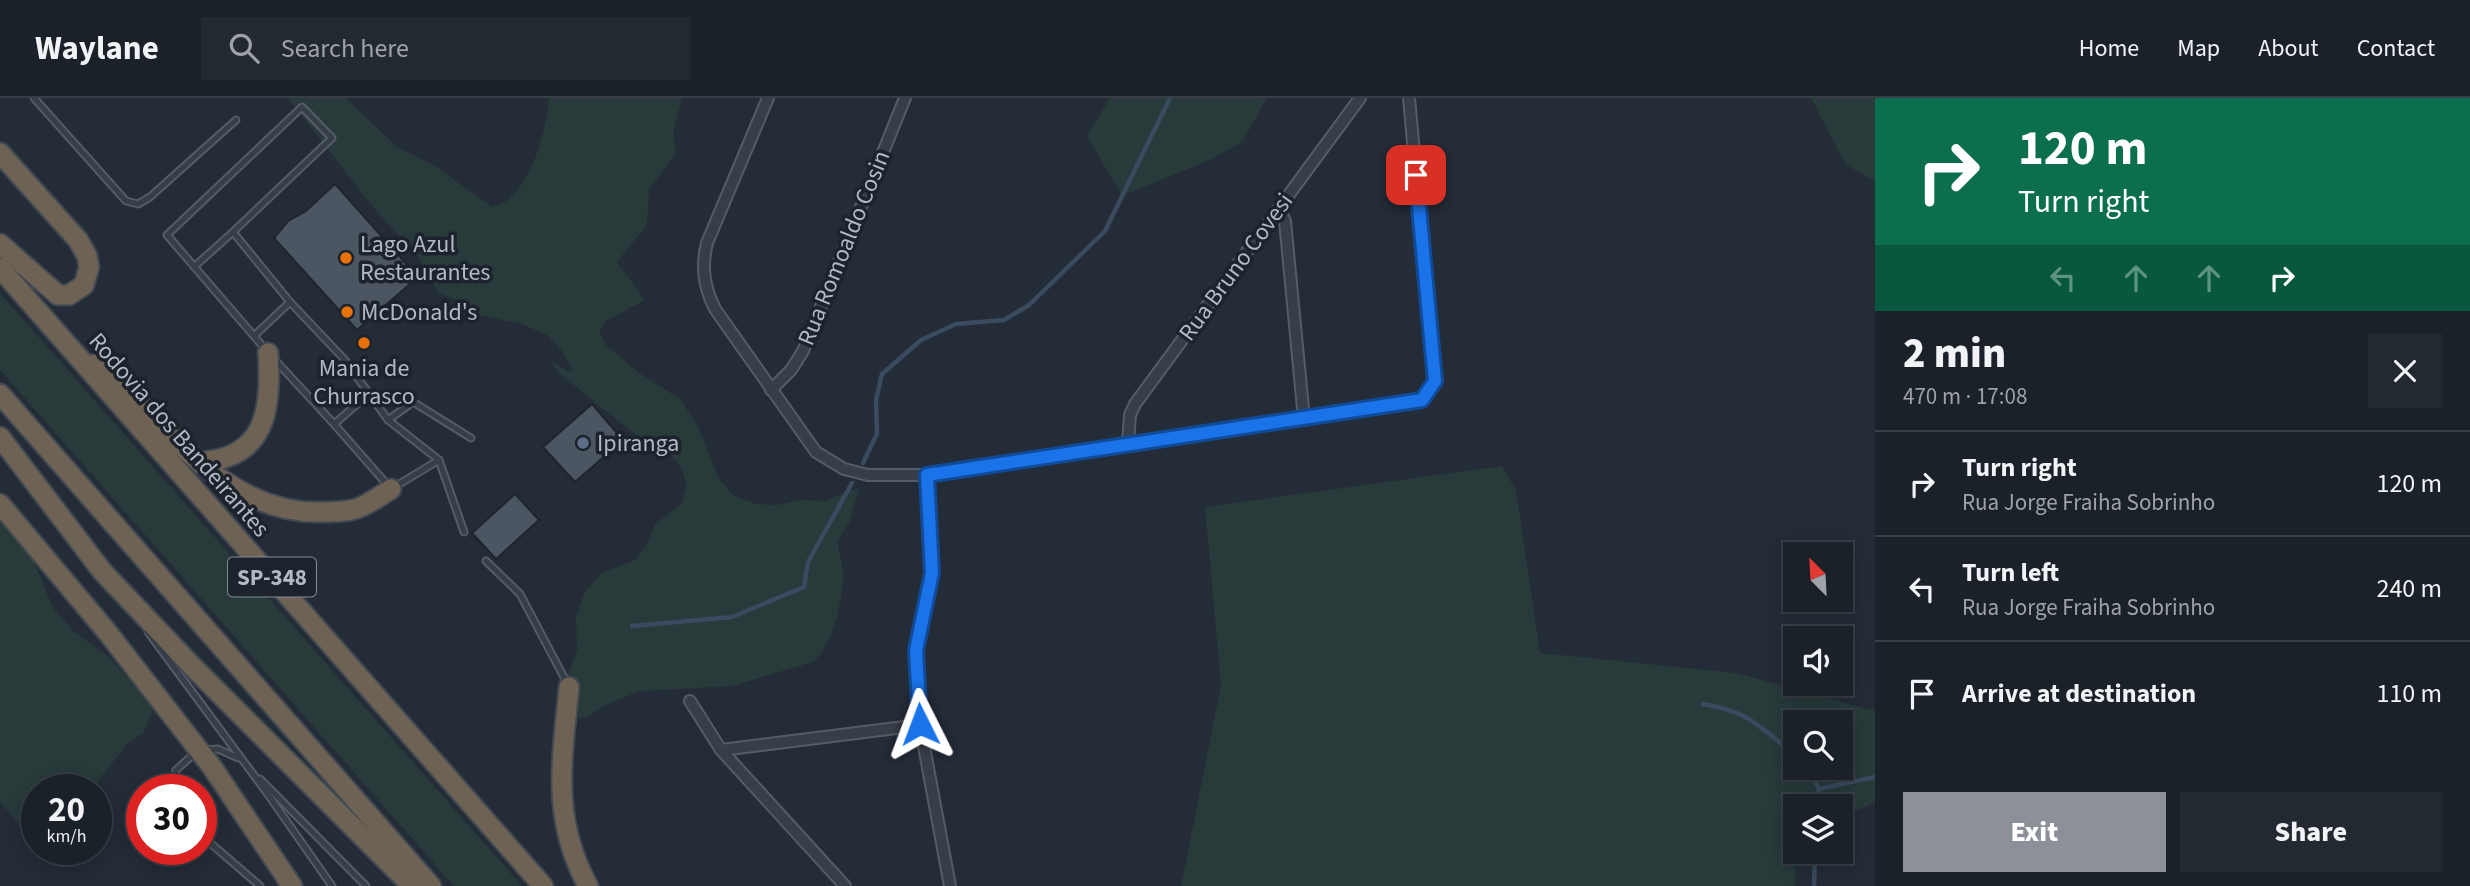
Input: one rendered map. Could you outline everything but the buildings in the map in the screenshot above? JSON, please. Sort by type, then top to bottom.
[{"type":"highway","points":[[0,153],[78,240],[89,261],[87,279],[81,288],[69,295],[53,293],[0,244]]},
{"type":"highway","name":"Rodovia dos Bandeirantes","points":[[0,268],[543,886]]},
{"type":"highway","points":[[66,344],[112,376],[199,462],[244,494],[276,507],[310,513],[361,507],[391,489]]},
{"type":"highway","points":[[199,462],[217,461],[234,455],[251,443],[257,434],[263,424],[269,400],[268,353]]},
{"type":"highway","points":[[0,394],[431,886]]},
{"type":"highway","points":[[0,437],[103,571],[190,664],[412,886]]},
{"type":"highway","points":[[0,504],[108,633],[199,751],[292,886]]},
{"type":"highway","points":[[569,687],[560,779],[561,808],[569,846],[588,886]]},
{"type":"street","points":[[768,98],[706,243],[703,272],[715,309],[808,444],[834,464],[856,473],[880,477],[927,475],[1422,400],[1435,381],[1409,98]]},
{"type":"street","name":"Rua Romoaldo Cosin","points":[[771,390],[791,370],[803,351],[905,98]]},
{"type":"street","name":"Rua Bruno Covesi","points":[[1128,443],[1130,415],[1135,404],[1360,98]]},
{"type":"street","points":[[1279,208],[1285,220],[1304,419]]},
{"type":"street","points":[[927,475],[932,573],[916,650],[920,724],[950,886]]},
{"type":"street","points":[[690,701],[721,750],[845,886]]},
{"type":"street","points":[[721,750],[920,724]]},
{"type":"lane","points":[[34,98],[126,201],[138,204],[150,197],[236,120]]},
{"type":"lane","points":[[194,267],[332,138],[302,107],[167,235],[194,267],[254,336],[268,353],[391,489],[439,460]]},
{"type":"lane","points":[[233,232],[290,302],[344,359],[388,420],[439,460],[464,532]]},
{"type":"lane","points":[[254,336],[290,302]]},
{"type":"lane","points":[[334,424],[369,394]]},
{"type":"lane","points":[[388,420],[413,402],[471,438]]},
{"type":"lane","points":[[486,561],[520,594],[569,687]]},
{"type":"lane","points":[[103,571],[332,886]]},
{"type":"lane","points":[[175,774],[180,764],[199,751],[218,749],[242,761],[366,886]]},
{"type":"lane","points":[[217,849],[260,886]]},
{"type":"shaded area","points":[[288,98],[346,98],[397,147],[435,166],[492,207],[517,191],[526,178],[540,145],[549,98],[682,98],[673,133],[676,153],[649,190],[647,225],[617,262],[645,300],[606,321],[599,332],[606,345],[639,373],[680,399],[698,426],[719,479],[734,496],[756,504],[777,505],[801,500],[825,501],[859,489],[849,523],[837,541],[843,575],[838,613],[826,645],[813,662],[732,686],[640,691],[579,719],[568,675],[577,650],[576,618],[584,594],[601,573],[635,560],[647,545],[655,524],[681,504],[687,487],[682,469],[670,454],[648,445],[559,373],[549,359],[569,372],[573,370],[562,351],[547,335],[522,324],[469,313],[458,301],[439,293],[418,257],[373,207]]},
{"type":"shaded area","points":[[1110,98],[1267,98],[1242,142],[1210,160],[1122,196],[1087,136]]},
{"type":"shaded area","points":[[1811,98],[1875,98],[1875,181],[1846,165]]},
{"type":"shaded area","points":[[0,293],[522,886],[454,886],[0,370]]},
{"type":"shaded area","points":[[1502,466],[1516,490],[1540,653],[1736,673],[1783,686],[1783,696],[1820,696],[1875,711],[1875,802],[1853,812],[1853,794],[1783,794],[1783,864],[1795,864],[1795,886],[1181,886],[1221,685],[1205,507]]},
{"type":"shaded area","points":[[0,518],[21,530],[53,608],[73,631],[109,657],[154,706],[144,732],[127,744],[104,774],[21,774],[21,827],[0,802]]},
{"type":"waterway","points":[[863,463],[877,434],[876,400],[882,374],[921,340],[956,324],[1004,320],[1029,305],[1105,231],[1170,98]]},
{"type":"waterway","points":[[632,626],[732,617],[804,587],[808,562],[852,483]]},
{"type":"waterway","points":[[1703,704],[1744,716],[1783,745]]},
{"type":"waterway","points":[[1818,794],[1819,789],[1875,777]]},
{"type":"waterway","points":[[1814,780],[1819,789]]},
{"type":"waterway","points":[[1814,886],[1815,864]]},
{"type":"place","name":"Lago Azul Restaurantes","points":[[346,258]]},
{"type":"place","name":"McDonald's","points":[[347,312]]},
{"type":"place","name":"Mania de Churrasco","points":[[364,343]]},
{"type":"place","name":"Ipiranga","points":[[583,443]]},
{"type":"route","points":[[920,724],[916,650],[932,573],[927,475],[1422,400],[1435,381],[1416,175]]}]
